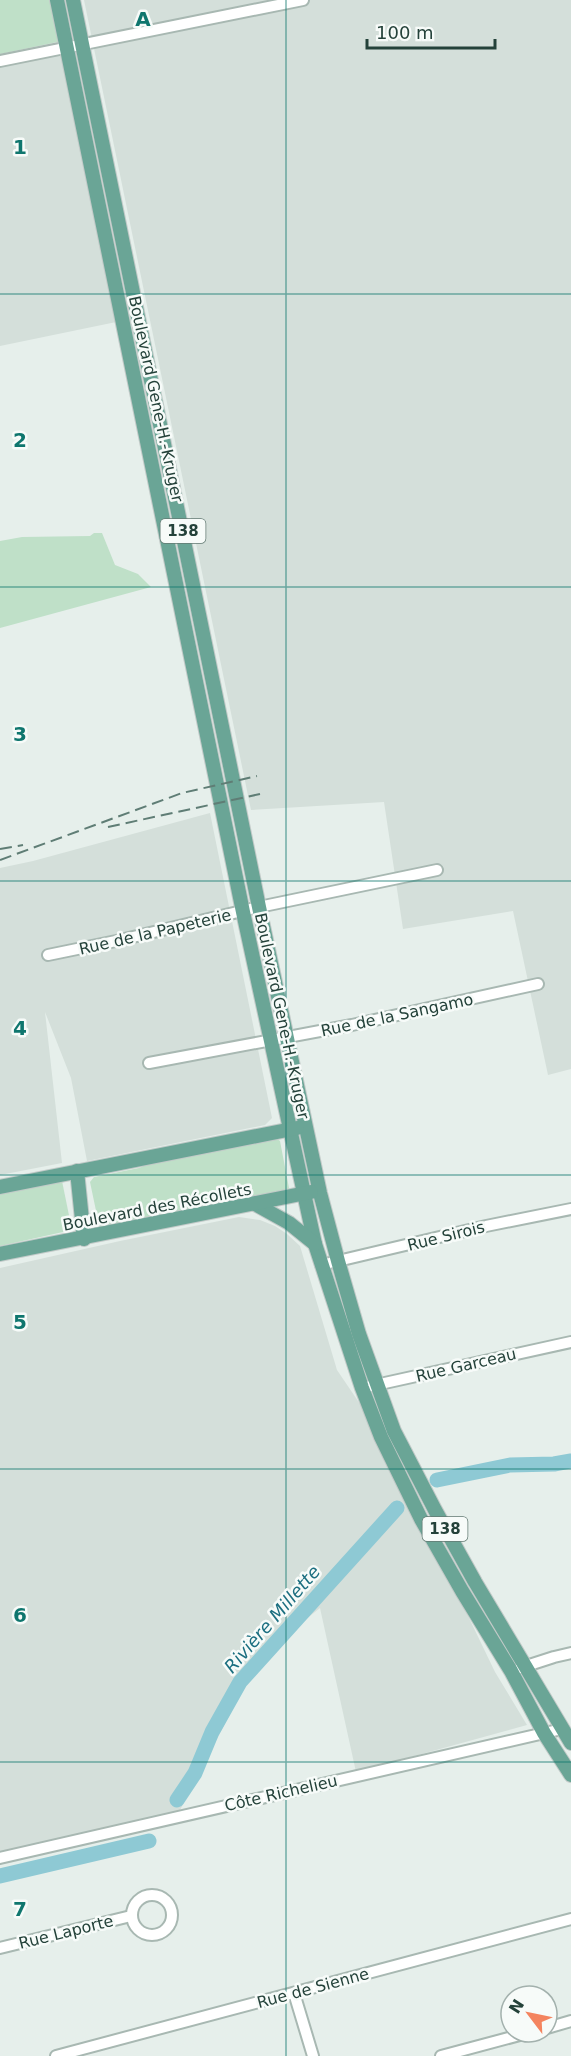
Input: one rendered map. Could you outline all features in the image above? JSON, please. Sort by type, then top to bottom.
[{"type":"main road","name":"Boulevard Gene-H.-Kruger","points":[[57,0],[243,912],[303,1194],[321,1265],[362,1388],[381,1437],[421,1519],[511,1671],[544,1733],[571,1775]]},
{"type":"main road","name":"Boulevard Gene-H.-Kruger","points":[[73,0],[305,1126],[338,1261],[359,1334],[394,1431],[435,1510],[571,1743]]},
{"type":"main road","points":[[0,1186],[305,1126]]},
{"type":"main road","points":[[77,1171],[84,1239]]},
{"type":"main road","name":"Boulevard des Récollets","points":[[0,1254],[84,1239],[319,1190]]},
{"type":"main road","points":[[255,1204],[289,1223],[315,1244]]},
{"type":"street","points":[[0,61],[303,0]]},
{"type":"street","points":[[101,215],[118,211]]},
{"type":"street","name":"Rue de la Papeterie","points":[[48,955],[259,907],[437,870]]},
{"type":"street","name":"Rue de la Sangamo","points":[[149,1063],[287,1037],[538,984]]},
{"type":"street","name":"Rue Sirois","points":[[321,1265],[571,1209]]},
{"type":"street","name":"Rue Garceau","points":[[362,1388],[571,1342]]},
{"type":"street","points":[[511,1671],[554,1656],[571,1653]]},
{"type":"street","name":"Côte Richelieu","points":[[0,1857],[562,1729]]},
{"type":"street","name":"Rue Laporte","points":[[0,1948],[131,1916]]},
{"type":"street","name":"Rue de Sienne","points":[[56,2056],[571,1919]]},
{"type":"street","points":[[294,1993],[313,2056]]},
{"type":"street","points":[[441,2056],[499,2041]]},
{"type":"shaded area","points":[[84,0],[571,0],[571,1069],[548,1075],[513,911],[403,929],[384,802],[251,810]]},
{"type":"shaded area","points":[[67,48],[121,321],[0,346],[0,63]]},
{"type":"shaded area","points":[[210,813],[272,1118],[265,1125],[87,1161],[71,1078],[45,1012],[62,1163],[0,1175],[0,868]]},
{"type":"shaded area","points":[[239,1217],[260,1220],[275,1226],[300,1246],[337,1370],[381,1435],[495,1672],[527,1725],[356,1772],[320,1608],[260,1656],[179,1812],[0,1854],[0,1268]]},
{"type":"green space","points":[[0,0],[59,0],[67,40],[0,54]]},
{"type":"green space","points":[[94,533],[102,533],[115,565],[138,574],[151,587],[0,628],[0,541],[22,537],[90,536]]},
{"type":"green space","points":[[276,1138],[280,1141],[289,1188],[286,1191],[102,1228],[99,1225],[90,1182],[94,1177],[139,1168],[156,1160]]},
{"type":"green space","points":[[62,1181],[72,1230],[0,1246],[0,1192]]},
{"type":"waterway","name":"Rivière Millette","points":[[437,1480],[510,1465],[554,1464],[571,1461]]},
{"type":"waterway","name":"Rivière Millette","points":[[177,1800],[195,1773],[212,1732],[240,1682],[397,1508]]},
{"type":"waterway","name":"Rivière Millette","points":[[0,1876],[149,1841]]},
{"type":"railway","points":[[0,860],[182,793],[257,776]]},
{"type":"railway","points":[[108,827],[260,794]]},
{"type":"railway","points":[[0,849],[23,845]]}]
